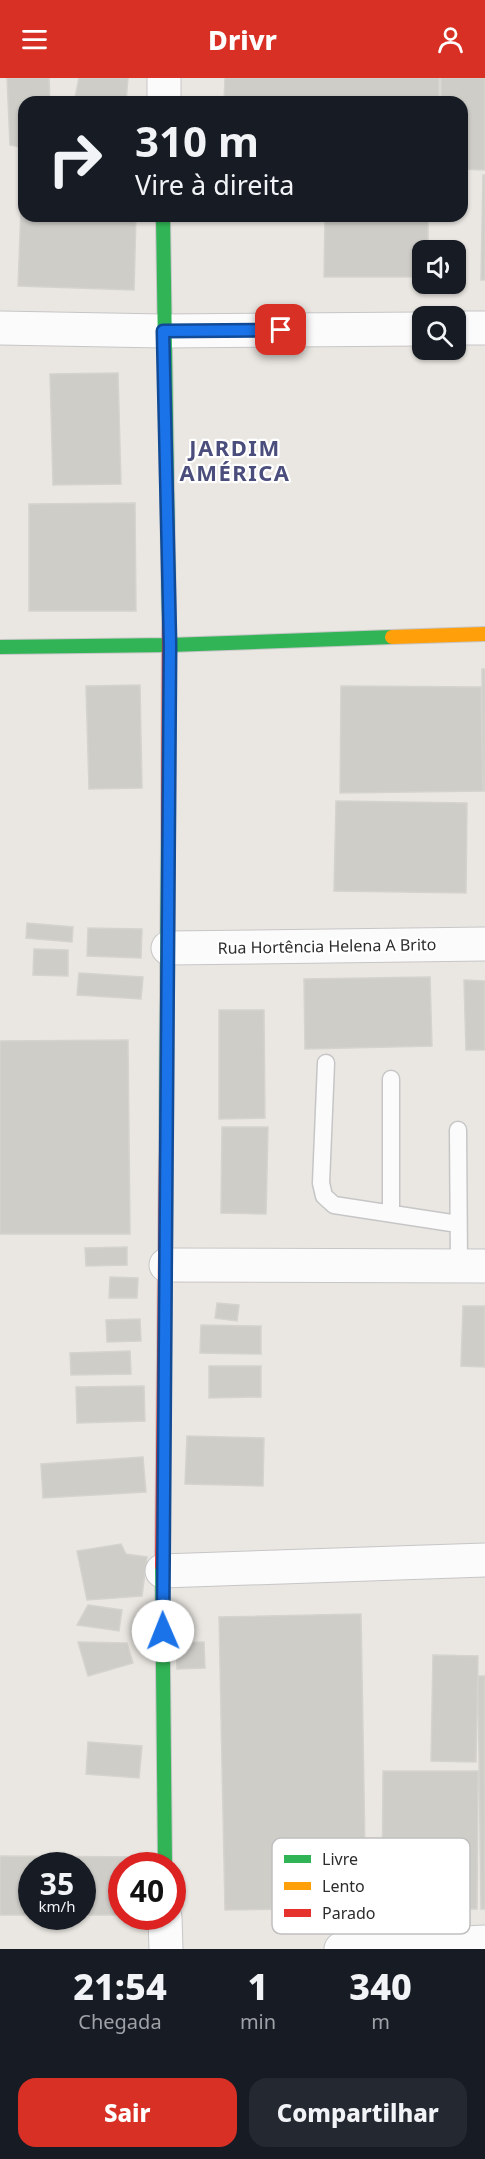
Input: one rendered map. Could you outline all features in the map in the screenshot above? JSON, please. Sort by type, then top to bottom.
[{"type":"street","points":[[164,78],[164,96]]},
{"type":"street","points":[[163,222],[163,331],[170,645],[162,1571],[165,1852]]},
{"type":"street","points":[[0,328],[163,331],[412,329]]},
{"type":"street","points":[[466,328],[485,328]]},
{"type":"street","points":[[0,647],[170,645],[485,634]]},
{"type":"street","name":"Rua Hortência Helena A Brito","points":[[168,948],[485,944]]},
{"type":"street","points":[[166,1265],[472,1266]]},
{"type":"street","points":[[162,1571],[485,1560]]},
{"type":"street","points":[[165,1930],[166,1949]]},
{"type":"street","points":[[341,1949],[485,1942]]},
{"type":"lane","points":[[326,1063],[321,1183],[324,1196],[334,1205],[459,1224]]},
{"type":"lane","points":[[391,1079],[391,1213]]},
{"type":"lane","points":[[458,1130],[459,1224],[472,1266]]},
{"type":"building","points":[[7,78],[49,78],[50,96],[18,96],[18,147],[10,145]]},
{"type":"building","points":[[79,78],[128,78],[126,96],[75,96]]},
{"type":"building","points":[[225,78],[439,78],[439,96],[224,96]]},
{"type":"building","points":[[441,78],[485,78],[485,170],[468,169],[468,96],[441,96]]},
{"type":"building","points":[[483,175],[485,175],[485,280],[481,280]]},
{"type":"building","points":[[20,222],[136,222],[134,290],[18,286]]},
{"type":"building","points":[[325,222],[428,222],[428,240],[412,240],[412,277],[324,277]]},
{"type":"building","points":[[118,373],[121,484],[53,485],[50,374]]},
{"type":"building","points":[[135,503],[136,611],[29,611],[29,504]]},
{"type":"building","points":[[482,669],[485,669],[485,791],[483,791]]},
{"type":"building","points":[[140,685],[142,788],[89,789],[86,686]]},
{"type":"building","points":[[341,686],[481,687],[483,791],[340,793]]},
{"type":"building","points":[[336,801],[467,803],[466,893],[334,891]]},
{"type":"building","points":[[27,923],[73,927],[72,942],[26,938]]},
{"type":"building","points":[[88,928],[142,929],[141,958],[87,956]]},
{"type":"building","points":[[34,949],[68,950],[68,976],[33,975]]},
{"type":"building","points":[[79,973],[143,977],[141,999],[77,995]]},
{"type":"building","points":[[430,977],[432,1046],[305,1049],[304,979]]},
{"type":"building","points":[[464,980],[485,981],[485,1050],[466,1050]]},
{"type":"building","points":[[219,1010],[264,1010],[265,1118],[219,1119]]},
{"type":"building","points":[[128,1040],[130,1234],[0,1234],[0,1041]]},
{"type":"building","points":[[222,1127],[268,1127],[266,1214],[221,1213]]},
{"type":"building","points":[[127,1247],[127,1265],[86,1266],[85,1248]]},
{"type":"building","points":[[110,1277],[138,1278],[137,1298],[109,1298]]},
{"type":"building","points":[[217,1303],[239,1305],[237,1321],[215,1318]]},
{"type":"building","points":[[463,1306],[485,1306],[485,1367],[461,1366]]},
{"type":"building","points":[[140,1319],[141,1341],[107,1342],[106,1320]]},
{"type":"building","points":[[201,1325],[261,1326],[261,1354],[200,1353]]},
{"type":"building","points":[[130,1351],[131,1374],[71,1375],[70,1353]]},
{"type":"building","points":[[209,1366],[261,1366],[261,1397],[209,1398]]},
{"type":"building","points":[[144,1386],[145,1421],[77,1423],[76,1387]]},
{"type":"building","points":[[187,1436],[264,1438],[263,1486],[185,1484]]},
{"type":"building","points":[[143,1457],[146,1492],[43,1498],[41,1464]]},
{"type":"building","points":[[121,1544],[126,1554],[147,1557],[142,1596],[87,1600],[77,1551]]},
{"type":"building","points":[[88,1605],[122,1610],[119,1631],[77,1625]]},
{"type":"building","points":[[361,1614],[365,1838],[272,1838],[272,1909],[225,1910],[219,1617]]},
{"type":"building","points":[[78,1642],[127,1643],[133,1663],[88,1676]]},
{"type":"building","points":[[204,1642],[205,1668],[177,1669],[176,1643]]},
{"type":"building","points":[[433,1655],[478,1656],[476,1762],[431,1761]]},
{"type":"building","points":[[478,1676],[485,1676],[485,1909],[481,1909]]},
{"type":"building","points":[[88,1742],[142,1746],[139,1778],[86,1774]]},
{"type":"building","points":[[383,1771],[478,1771],[477,1909],[470,1909],[470,1838],[383,1838]]},
{"type":"building","points":[[0,1856],[18,1856],[18,1915],[0,1915]]},
{"type":"building","points":[[96,1857],[108,1857],[108,1915],[96,1915]]},
{"type":"traffic: fast","points":[[163,222],[169,618]]},
{"type":"traffic: fast","points":[[0,647],[170,645],[392,637]]},
{"type":"traffic: fast","points":[[166,1150],[168,840]]},
{"type":"traffic: fast","points":[[162,1566],[165,1852]]},
{"type":"traffic: slow","points":[[392,637],[485,634]]},
{"type":"traffic: jam","points":[[168,840],[169,618]]},
{"type":"traffic: jam","points":[[162,1566],[166,1150]]},
{"type":"district","name":"JARDIM AMÉRICA","points":[[235,460]]},
{"type":"route","points":[[163,1631],[170,645],[163,331],[281,330]]}]
